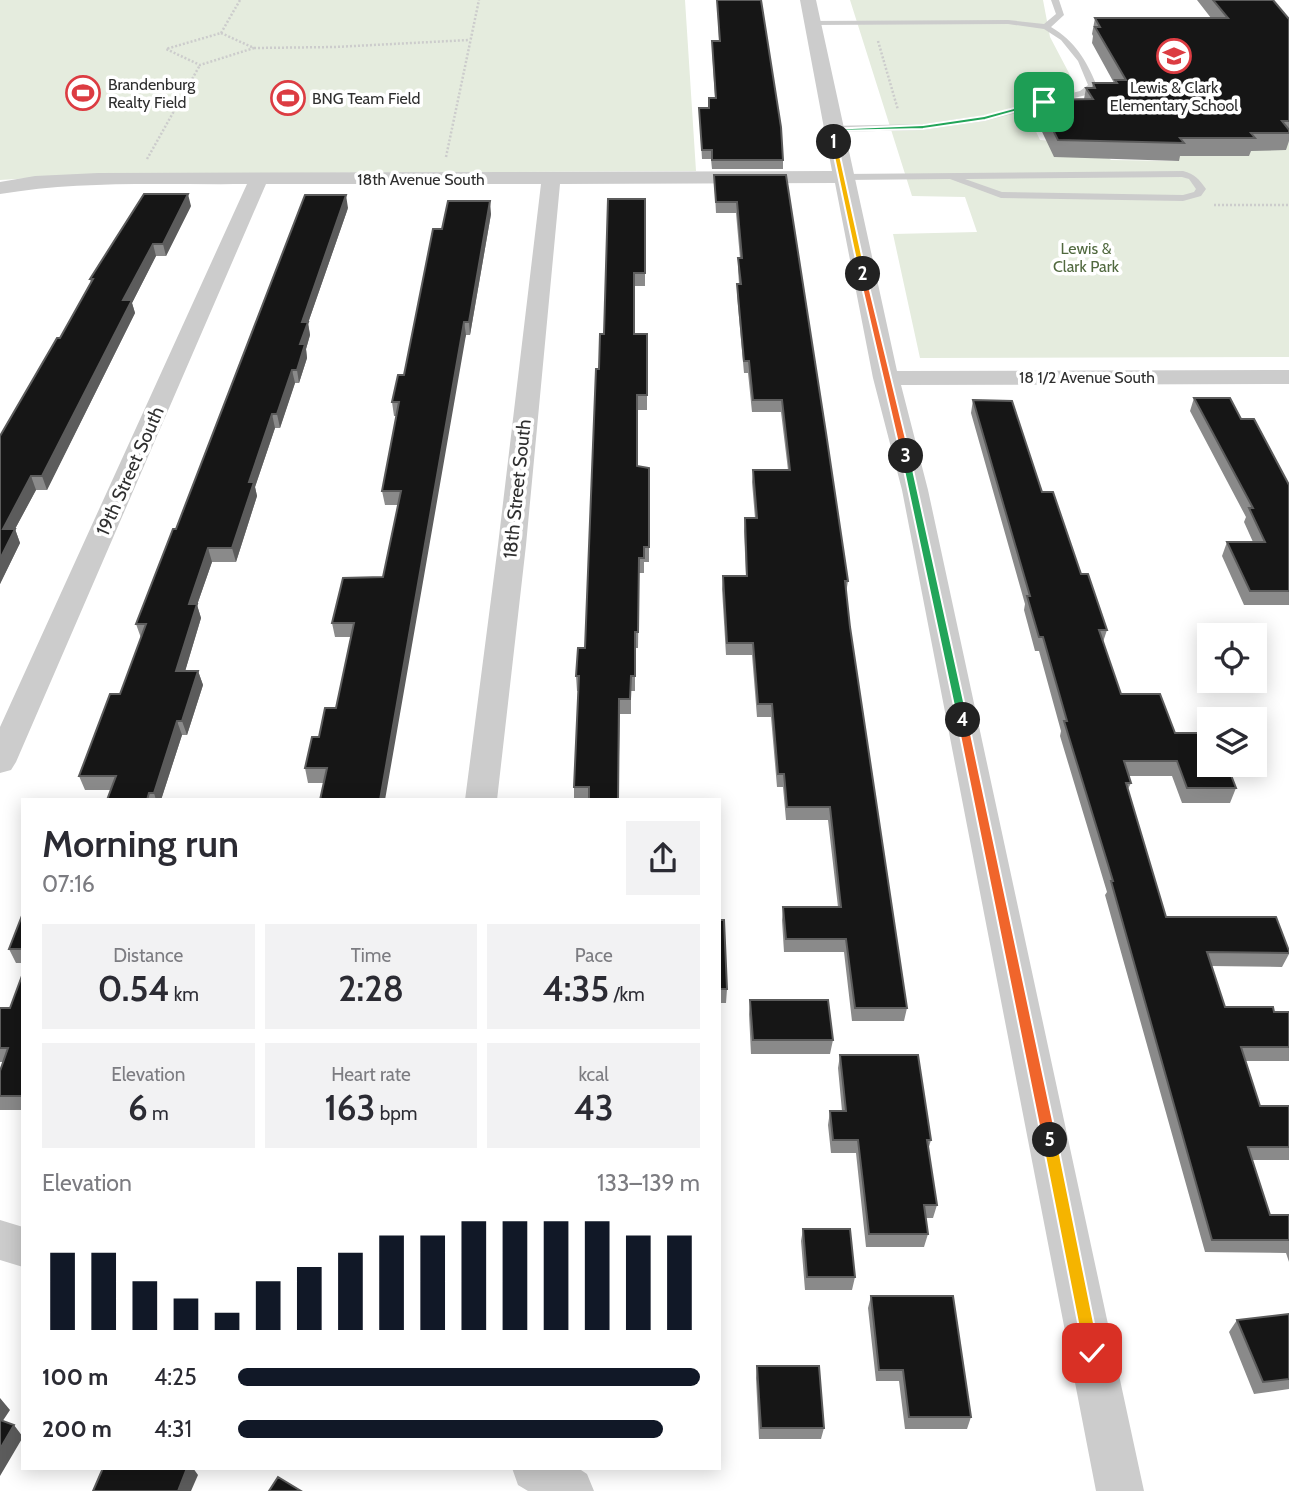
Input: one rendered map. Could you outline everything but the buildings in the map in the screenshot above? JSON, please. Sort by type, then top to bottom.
[{"type":"street","points":[[810,11],[831,129],[885,378],[920,517],[1120,1491]]},
{"type":"street","name":"18th Avenue South","points":[[0,188],[35,182],[97,179],[842,177]]},
{"type":"street","name":"18th Street South","points":[[481,798],[512,545],[551,178]]},
{"type":"street","name":"19th Street South","points":[[0,762],[259,179]]},
{"type":"street","name":"18 1/2 Avenue South","points":[[885,378],[1289,377]]},
{"type":"street","points":[[0,1240],[21,1246]]},
{"type":"street","points":[[538,1470],[570,1491]]},
{"type":"lane","points":[[1046,27],[1060,15],[1055,0]]},
{"type":"lane","points":[[810,11],[872,23],[1008,22],[1046,27],[1064,38],[1082,60],[1093,86],[1083,93],[985,118],[894,129],[831,129]]},
{"type":"lane","points":[[842,177],[1182,174],[1192,177],[1201,189],[1198,194],[1183,198],[1031,197],[1001,195],[954,178]]},
{"type":"path","points":[[221,33],[240,0]]},
{"type":"path","points":[[445,165],[479,0]]},
{"type":"path","points":[[872,23],[902,123],[894,129]]},
{"type":"path","points":[[200,65],[166,48],[221,33],[254,48]]},
{"type":"path","points":[[145,163],[200,65],[254,48],[323,50],[387,43],[469,40]]},
{"type":"green space","points":[[0,0],[685,0],[696,171],[98,174],[0,180]]},
{"type":"green space","name":"Lewis & Clark Park","points":[[850,0],[1043,0],[1050,37],[1070,75],[1076,95],[1063,117],[1029,117],[1040,140],[1111,160],[1178,161],[1176,156],[1248,156],[1244,149],[1285,150],[1278,142],[1289,142],[1289,357],[920,358],[893,234],[977,232],[965,197],[912,196]]},
{"type":"place","name":"Lewis & Clark Elementary School","points":[[1174,56]]},
{"type":"place","name":"Brandenburg Realty Field","points":[[83,93]]},
{"type":"place","name":"BNG Team Field","points":[[288,98]]},
{"type":"route","points":[[1044,102],[985,118],[923,127],[831,129],[885,378],[915,490],[1092,1353]]}]
